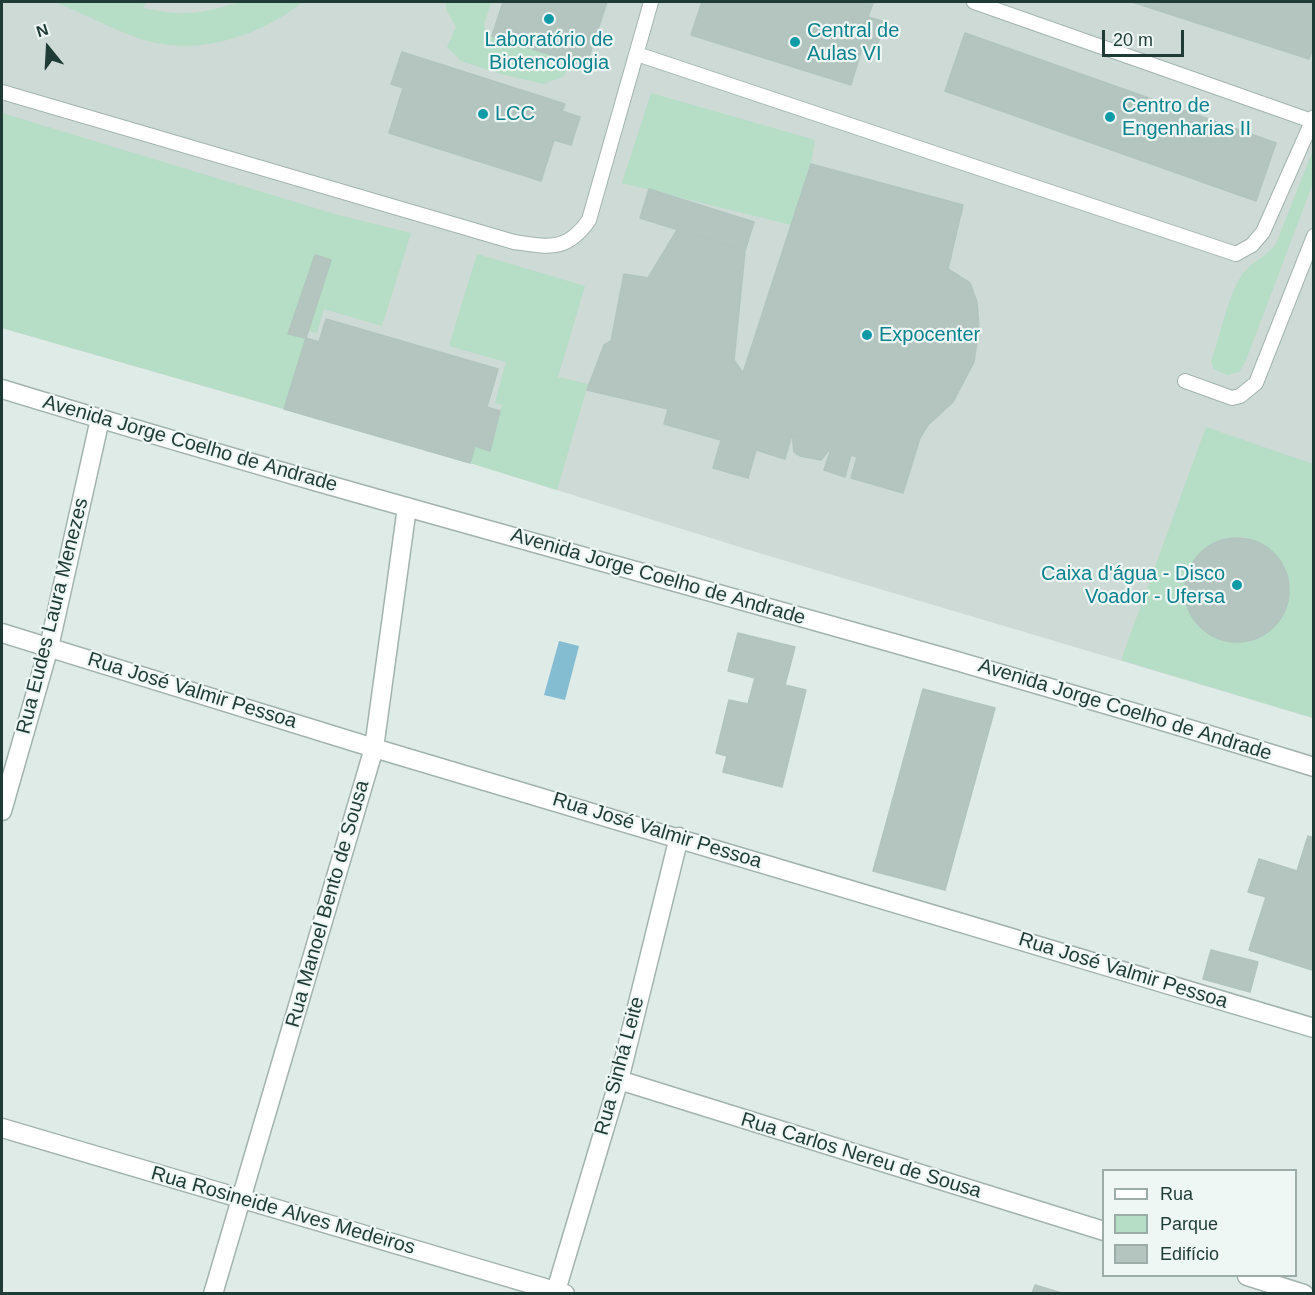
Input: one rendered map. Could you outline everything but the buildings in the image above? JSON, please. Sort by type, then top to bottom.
[{"type":"street","name":"Avenida Jorge Coelho de Andrade","points":[[2,389],[407,507],[929,652],[1314,767]]},
{"type":"street","name":"Rua Eudes Laura Menezes","points":[[2,811],[49,646],[100,419]]},
{"type":"street","name":"Rua Manoel Bento de Sousa","points":[[213,1293],[374,748],[407,507]]},
{"type":"street","name":"Rua José Valmir Pessoa","points":[[2,633],[374,748],[1314,1028]]},
{"type":"street","name":"Rua Sinhá Leite","points":[[559,1293],[619,1080],[679,837]]},
{"type":"street","name":"Rua Carlos Nereu de Sousa","points":[[619,1080],[1102,1230]]},
{"type":"street","name":"Rua Rosineide Alves Medeiros","points":[[2,1128],[559,1293]]},
{"type":"street","points":[[1253,1277],[1305,1293]]},
{"type":"lane","points":[[2,92],[514,242],[562,246],[579,234],[589,220],[651,2]]},
{"type":"lane","points":[[637,54],[1236,254],[1252,245],[1263,232],[1313,119],[974,2]]},
{"type":"lane","points":[[1185,381],[1232,398],[1240,396],[1256,383],[1314,236]]},
{"type":"shaded area","points":[[2,2],[1313,2],[1313,718],[759,553],[470,463],[2,328]]},
{"type":"green space","points":[[56,2],[146,2],[143,8],[171,13],[193,13],[241,2],[302,2],[267,25],[247,34],[205,44],[183,46],[141,39]]},
{"type":"green space","points":[[446,2],[491,2],[484,25],[486,33],[569,60],[564,76],[544,84],[501,74],[461,61],[447,47],[456,27],[446,9]]},
{"type":"green space","points":[[651,93],[815,140],[811,164],[791,225],[622,183]]},
{"type":"green space","points":[[2,113],[338,215],[411,233],[382,326],[324,309],[317,333],[308,331],[331,260],[315,255],[288,334],[306,338],[284,409],[2,328]]},
{"type":"green space","points":[[1313,150],[1313,183],[1246,360],[1239,372],[1227,375],[1214,369],[1211,362],[1233,291],[1244,272],[1276,244]]},
{"type":"green space","points":[[477,254],[585,286],[558,377],[588,384],[557,490],[470,463],[475,446],[490,450],[502,405],[495,403],[506,362],[449,346]]},
{"type":"green space","points":[[1206,427],[1313,464],[1313,718],[1121,660]],"holes":[[[1243,537],[1265,549],[1279,566],[1284,586],[1282,606],[1274,624],[1260,636],[1241,642],[1217,638],[1206,632],[1193,618],[1186,601],[1184,587],[1191,564],[1208,548],[1230,538]]]},
{"type":"water","points":[[559,641],[579,646],[565,700],[544,695]]},
{"type":"place","name":"Laboratório de Biotencologia","points":[[549,19]]},
{"type":"place","name":"Central de Aulas VI","points":[[795,42]]},
{"type":"place","name":"LCC","points":[[483,114]]},
{"type":"place","name":"Centro de Engenharias II","points":[[1110,117]]},
{"type":"place","name":"Expocenter","points":[[867,335]]},
{"type":"place","name":"Caixa d'água - Disco Voador - Ufersa","points":[[1237,585]]}]
